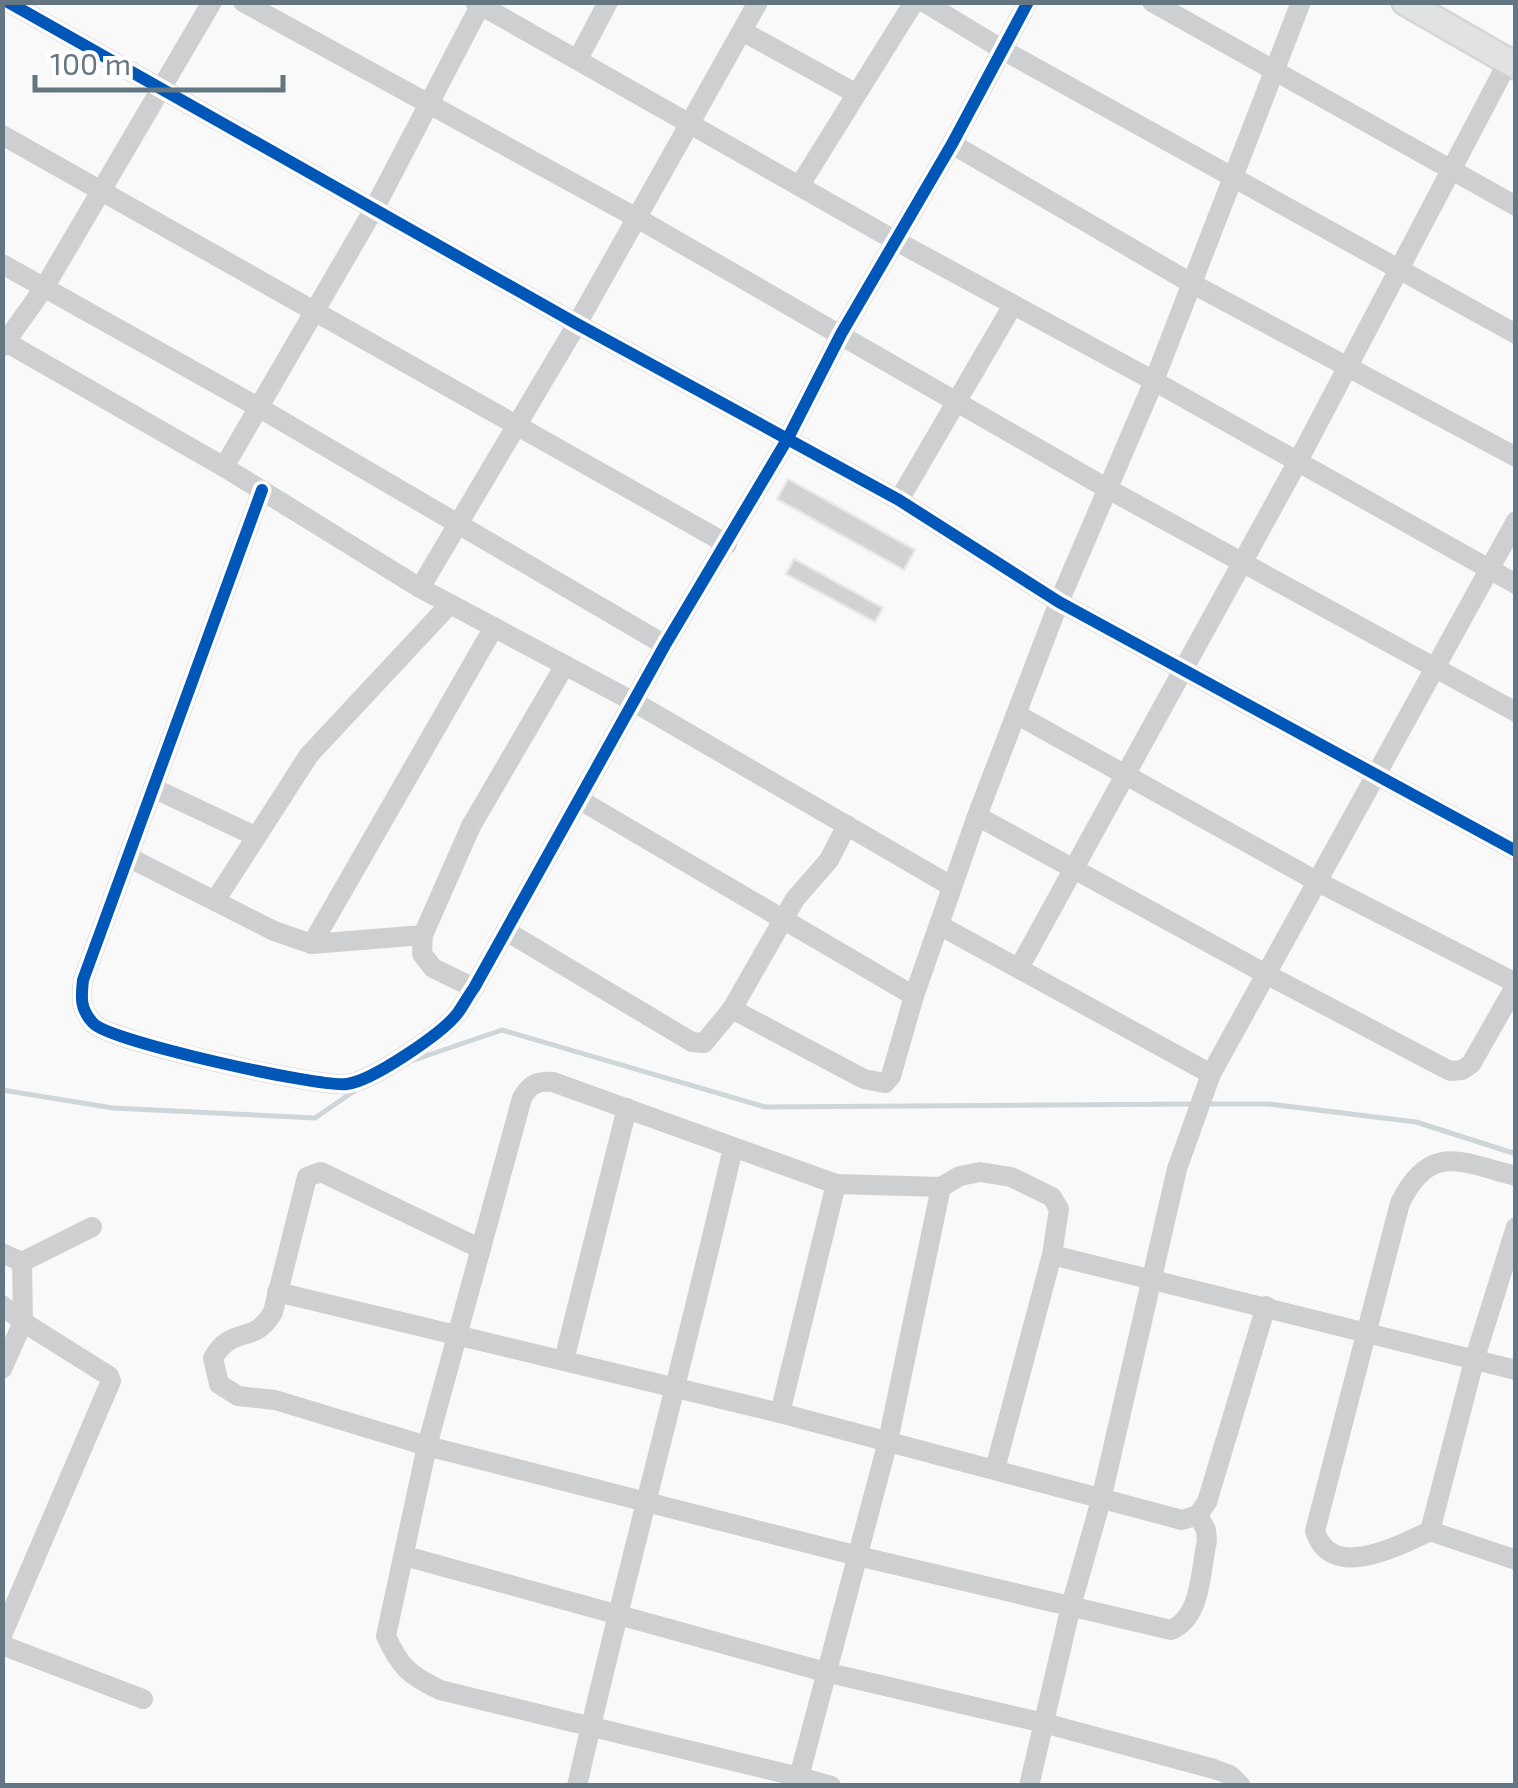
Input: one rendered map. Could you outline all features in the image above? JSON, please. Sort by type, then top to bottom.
[{"type":"main road","points":[[1405,2],[1513,59]]},
{"type":"main road","points":[[1439,2],[1513,59]]},
{"type":"street","points":[[8,2],[577,324],[898,500],[1059,602],[1516,852]]},
{"type":"street","points":[[212,2],[44,288],[4,345],[224,467],[420,588],[634,702],[952,886]]},
{"type":"street","points":[[243,2],[637,218],[1108,489],[1516,712]]},
{"type":"street","points":[[578,59],[608,2]]},
{"type":"street","points":[[420,588],[577,324],[758,2]]},
{"type":"street","points":[[800,185],[914,2]]},
{"type":"street","points":[[924,2],[1232,179],[1516,334]]},
{"type":"street","points":[[262,490],[83,980],[81,1005],[94,1026],[170,1052],[348,1084],[429,1038],[456,1016],[474,988],[665,645],[788,438],[840,334],[952,144],[1028,2]]},
{"type":"street","points":[[1152,2],[1516,206]]},
{"type":"street","points":[[732,1008],[864,1079],[885,1082],[891,1076],[914,996],[977,816],[1059,602],[1154,381],[1301,2]]},
{"type":"street","points":[[224,467],[374,209],[479,3],[896,242],[1516,584]]},
{"type":"street","points":[[742,31],[855,93]]},
{"type":"street","points":[[1019,968],[1298,463],[1513,59]]},
{"type":"street","points":[[2,135],[727,544]]},
{"type":"street","points":[[952,144],[1191,283],[1516,457]]},
{"type":"street","points":[[2,264],[258,407],[665,645]]},
{"type":"street","points":[[898,500],[1012,305]]},
{"type":"street","points":[[1029,1786],[1071,1606],[1102,1500],[1176,1169],[1211,1074],[1516,521]]},
{"type":"street","points":[[215,901],[309,755],[450,604]]},
{"type":"street","points":[[312,944],[494,627]]},
{"type":"street","points":[[474,988],[433,968],[422,954],[423,936],[471,826],[565,665]]},
{"type":"street","points":[[977,816],[1450,1071],[1472,1064],[1516,984],[1318,882],[1016,714]]},
{"type":"street","points":[[153,788],[256,836]]},
{"type":"street","points":[[580,800],[914,996]]},
{"type":"street","points":[[506,930],[692,1042],[704,1043],[732,1008],[804,888],[829,860],[848,825]]},
{"type":"street","points":[[128,857],[274,931],[312,944],[423,936]]},
{"type":"street","points":[[938,925],[1211,1074]]},
{"type":"street","points":[[831,1786],[440,1690],[415,1678],[397,1662],[386,1636],[427,1446],[522,1098],[528,1088],[539,1081],[553,1082],[836,1184],[941,1187],[960,1176],[980,1172],[1011,1177],[1052,1197],[1059,1209],[1052,1254],[995,1469]]},
{"type":"street","points":[[564,1360],[627,1108]]},
{"type":"street","points":[[577,1786],[734,1148]]},
{"type":"street","points":[[1516,1176],[1451,1159],[1438,1160],[1412,1178],[1400,1203],[1315,1531],[1318,1542],[1330,1554],[1350,1558],[1387,1552],[1430,1531],[1516,1560]]},
{"type":"street","points":[[480,1249],[321,1172],[312,1173],[307,1177],[273,1312],[265,1326],[222,1343],[213,1358],[219,1384],[238,1396],[275,1400],[427,1446],[858,1556],[1171,1630],[1184,1624],[1192,1612],[1207,1542],[1198,1515]]},
{"type":"street","points":[[780,1412],[836,1184]]},
{"type":"street","points":[[799,1777],[888,1442],[941,1187]]},
{"type":"street","points":[[2,1369],[24,1322],[12,1258],[92,1227]]},
{"type":"street","points":[[1430,1531],[1474,1361],[1516,1227]]},
{"type":"street","points":[[1052,1254],[1516,1370]]},
{"type":"street","points":[[276,1292],[780,1412],[1182,1520],[1198,1515],[1208,1502],[1266,1306]]},
{"type":"street","points":[[2,1305],[111,1381],[2,1635]]},
{"type":"street","points":[[404,1556],[829,1673],[1044,1723],[1230,1775],[1240,1786]]},
{"type":"street","points":[[2,1645],[143,1699]]},
{"type":"building","points":[[788,479],[915,550],[904,570],[777,499]]},
{"type":"building","points":[[794,559],[883,608],[875,622],[786,574]]},
{"type":"waterway","points":[[411,1061],[502,1030],[765,1107],[1194,1104]]},
{"type":"waterway","points":[[2,1090],[113,1108],[315,1118],[357,1089]]},
{"type":"waterway","points":[[1205,1104],[1269,1104],[1416,1122],[1516,1154]]},
{"type":"cycle path","points":[[8,2],[577,324],[899,500],[1059,602],[1516,851]]},
{"type":"cycle path","points":[[262,490],[83,980],[82,1003],[93,1023],[135,1041],[259,1071],[347,1084],[389,1066],[437,1033],[457,1014],[474,988],[665,645],[788,438],[841,334],[952,144],[1028,2]]}]
